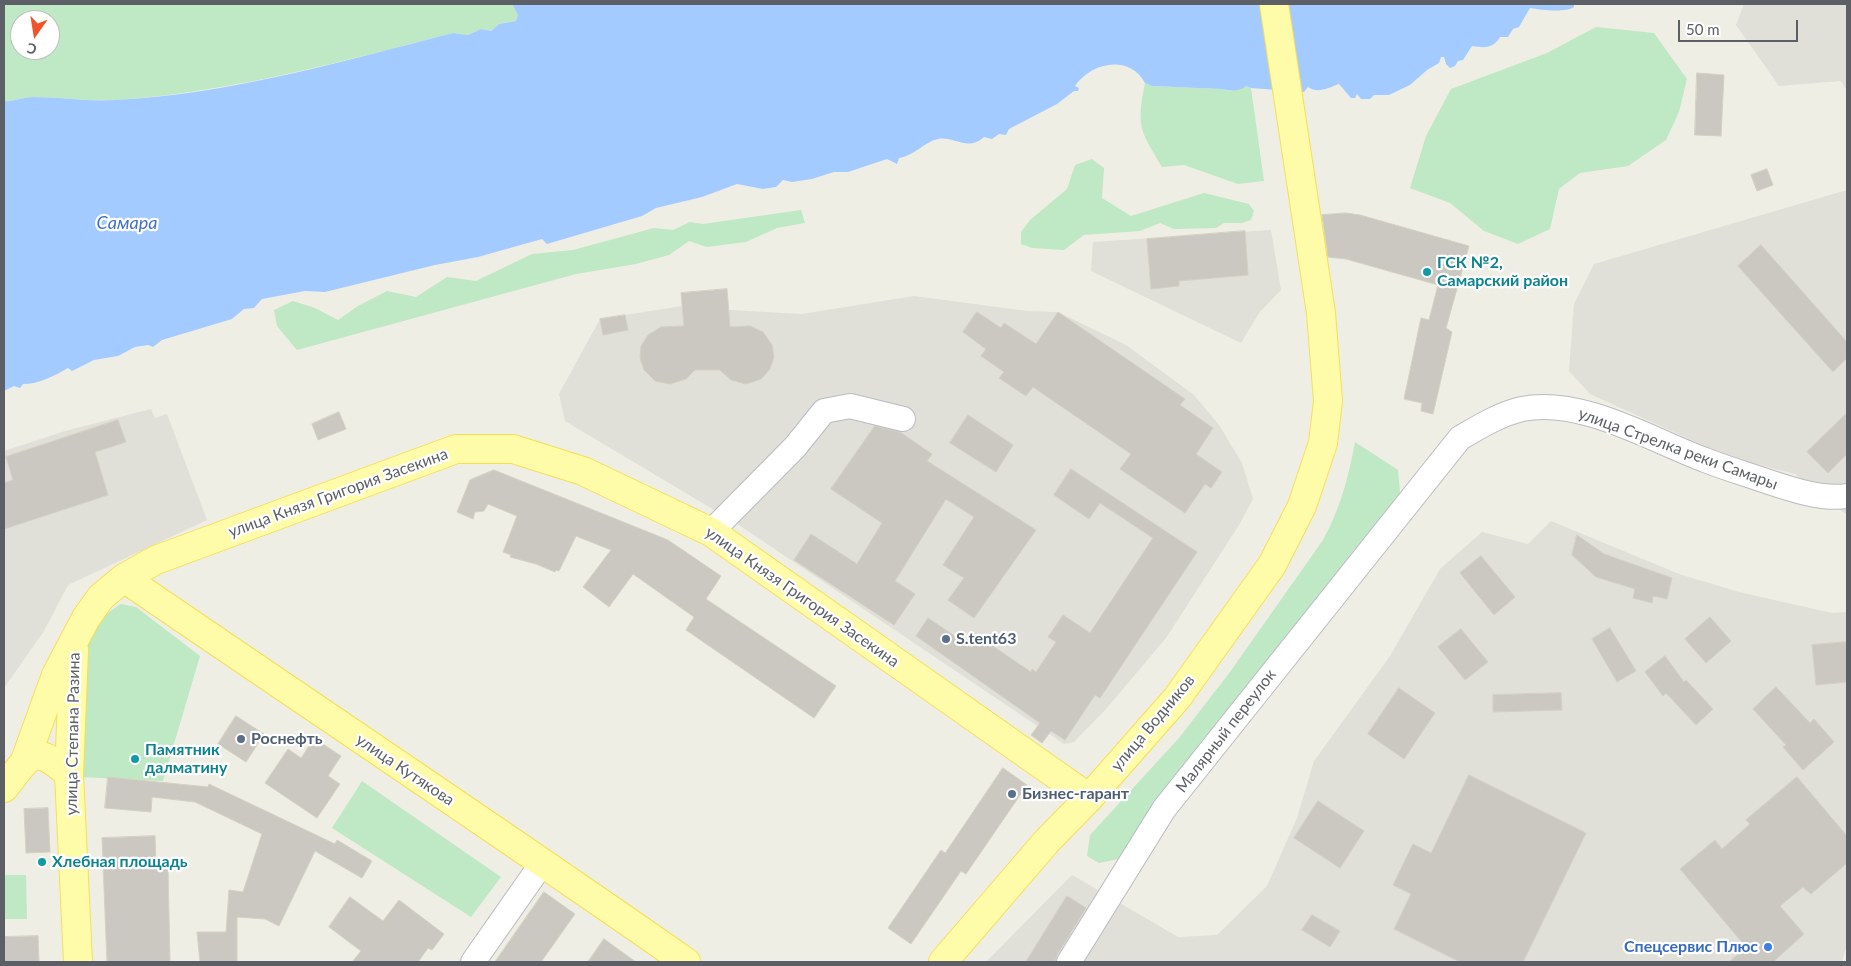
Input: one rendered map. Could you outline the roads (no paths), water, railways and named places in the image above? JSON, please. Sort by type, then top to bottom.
[{"type":"main road","name":"улица Водников","points":[[943,962],[1047,841],[1089,798],[1177,698],[1272,565],[1302,506],[1323,443],[1328,401],[1321,313],[1274,4]]},
{"type":"main road","name":"улица Князя Григория Засекина","points":[[124,578],[156,560],[456,449],[513,449],[584,471],[711,532],[1089,798]]},
{"type":"main road","points":[[4,788],[26,758],[56,675],[86,618],[101,597],[124,578]]},
{"type":"main road","name":"улица Кутякова","points":[[124,578],[312,708],[543,862],[686,962]]},
{"type":"main road","name":"улица Степана Разина","points":[[74,641],[70,774],[76,917]]},
{"type":"main road","points":[[26,758],[35,755],[45,757],[70,774]]},
{"type":"main road","points":[[66,962],[76,917]]},
{"type":"main road","points":[[76,917],[78,962]]},
{"type":"street","points":[[711,532],[795,447],[824,411],[850,406],[903,419]]},
{"type":"street","name":"улица Стрелка реки Самары","points":[[1400,512],[1460,438],[1490,421],[1522,409],[1548,407],[1578,411],[1631,429],[1706,461],[1786,488],[1838,498],[1847,496]]},
{"type":"street","name":"Малярный переулок","points":[[1069,962],[1164,810],[1400,512]]},
{"type":"street","points":[[474,962],[543,862]]},
{"type":"water","name":"Самара","points":[[512,4],[1561,4],[1574,5],[1574,7],[1559,10],[1530,8],[1519,27],[1513,29],[1508,37],[1500,37],[1494,44],[1488,47],[1472,46],[1463,60],[1458,61],[1455,66],[1450,68],[1446,64],[1444,57],[1441,57],[1439,63],[1427,70],[1410,85],[1389,95],[1374,95],[1370,99],[1361,99],[1357,94],[1355,98],[1351,98],[1339,84],[1319,90],[1308,87],[1304,92],[1246,86],[1231,91],[1152,86],[1145,83],[1130,68],[1120,65],[1100,67],[1082,78],[1075,86],[1079,88],[1078,91],[1074,91],[1057,104],[1009,129],[1006,135],[999,134],[992,139],[984,137],[972,143],[938,139],[909,155],[899,158],[897,164],[887,159],[848,172],[834,172],[812,179],[792,182],[783,180],[776,187],[763,189],[737,184],[702,197],[656,208],[642,216],[547,244],[542,239],[478,257],[435,265],[325,292],[305,291],[262,299],[254,308],[244,309],[232,319],[162,340],[153,347],[148,345],[135,347],[118,356],[94,360],[72,371],[68,368],[41,381],[23,384],[20,388],[14,386],[4,391],[4,101],[33,97],[116,100],[159,97],[244,84],[453,33],[468,35],[481,29],[491,31],[499,24],[516,21],[518,15]]},
{"type":"place","name":"ГСК №2, Самарский район","points":[[1427,272]]},
{"type":"place","name":"S.tent63","points":[[946,639]]},
{"type":"place","name":"Роснефть","points":[[241,739]]},
{"type":"place","name":"Памятник далматину","points":[[135,759]]},
{"type":"place","name":"Бизнес-гарант","points":[[1012,794]]},
{"type":"place","name":"Хлебная площадь","points":[[42,862]]},
{"type":"place","name":"Спецсервис Плюс","points":[[1768,947]]}]
